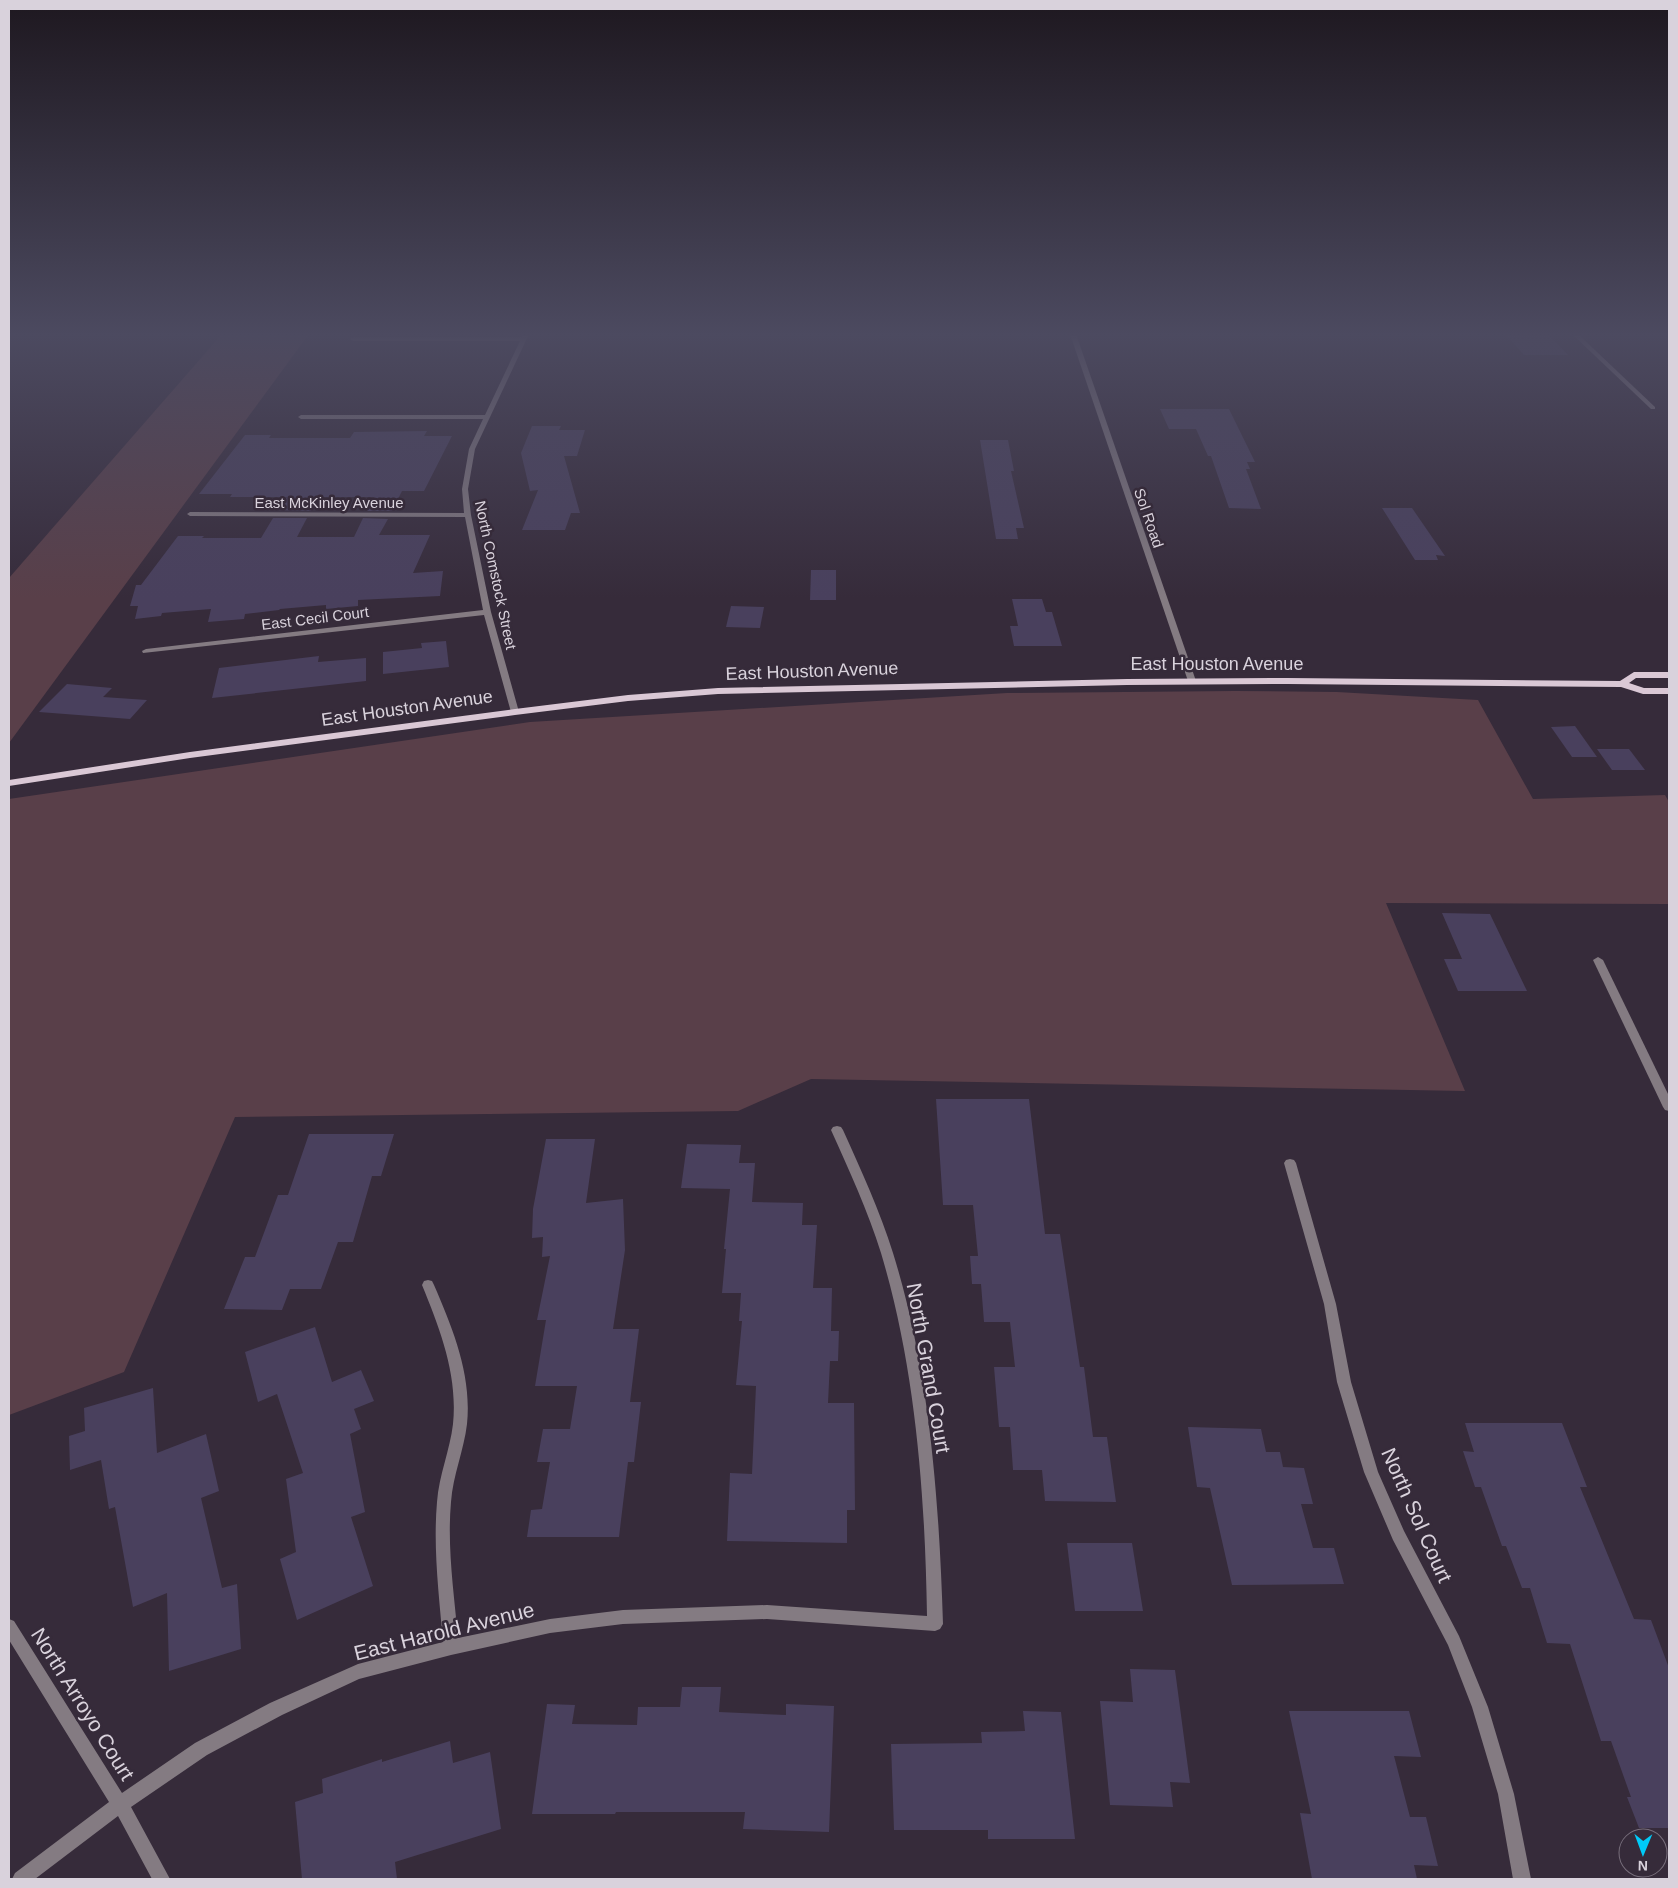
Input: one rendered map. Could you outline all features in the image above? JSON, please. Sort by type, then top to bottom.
[{"type":"main road","name":"East Houston Avenue","points":[[1622,684],[1634,675],[1669,675]]},
{"type":"main road","name":"East Houston Avenue","points":[[9,782],[190,755],[515,712],[652,696],[763,689],[984,683],[1192,681],[1622,684],[1643,691],[1669,691]]},
{"type":"street","name":"North Comstock Street","points":[[485,422],[472,449],[465,489],[468,515],[487,612],[515,712]]},
{"type":"street","name":"Sol Road","points":[[1103,422],[1192,681]]},
{"type":"street","name":"East McKinley Avenue","points":[[190,514],[468,515]]},
{"type":"street","name":"East Cecil Court","points":[[146,651],[487,612]]},
{"type":"street","points":[[1598,960],[1669,1107]]},
{"type":"street","name":"North Grand Court","points":[[837,1130],[876,1221],[892,1270],[908,1342],[921,1422],[932,1527],[935,1624]]},
{"type":"street","name":"North Sol Court","points":[[1290,1163],[1330,1304],[1344,1382],[1371,1472],[1398,1534],[1454,1641],[1480,1707],[1506,1794],[1522,1879]]},
{"type":"street","points":[[428,1285],[451,1341],[459,1382],[460,1423],[444,1501],[442,1543],[451,1647]]},
{"type":"street","name":"East Harold Avenue","points":[[21,1879],[120,1804],[201,1749],[276,1709],[358,1672],[451,1647],[550,1626],[632,1616],[767,1612],[935,1624]]},
{"type":"street","name":"North Arroyo Court","points":[[9,1626],[120,1804],[161,1879]]},
{"type":"shaded area","points":[[145,422],[244,422],[9,743],[9,578]]},
{"type":"shaded area","points":[[1337,692],[1478,700],[1533,799],[1665,795],[1669,802],[1669,904],[1386,903],[1465,1091],[811,1079],[738,1111],[235,1117],[124,1372],[9,1415],[9,799],[530,722],[1007,693]]},
{"type":"building","points":[[1166,422],[1235,422],[1255,462],[1247,462],[1250,469],[1246,469],[1261,509],[1229,508],[1211,456],[1208,456],[1196,429],[1169,429]]},
{"type":"building","points":[[532,426],[561,426],[559,430],[585,430],[577,456],[564,456],[580,513],[571,513],[565,530],[522,530],[538,490],[530,491],[521,453]]},
{"type":"building","points":[[427,431],[424,436],[452,436],[424,491],[402,491],[392,511],[367,511],[374,497],[319,497],[311,511],[278,510],[287,497],[230,497],[232,494],[199,494],[245,435],[271,435],[269,438],[350,438],[354,432]]},
{"type":"building","points":[[980,440],[1008,440],[1014,471],[1011,471],[1024,528],[1016,528],[1018,539],[996,539]]},
{"type":"building","points":[[1382,508],[1412,508],[1445,556],[1436,555],[1438,560],[1415,560]]},
{"type":"building","points":[[273,518],[307,518],[297,537],[354,537],[363,518],[388,519],[379,535],[430,535],[413,573],[443,571],[440,596],[358,600],[358,606],[326,609],[326,605],[280,609],[245,614],[244,619],[208,622],[211,609],[162,613],[161,616],[135,619],[138,606],[130,606],[136,585],[141,585],[178,536],[261,538]]},
{"type":"building","points":[[811,570],[836,570],[836,600],[810,600]]},
{"type":"building","points":[[1012,599],[1042,599],[1046,612],[1052,612],[1062,646],[1014,646],[1010,626],[1018,626]]},
{"type":"building","points":[[731,606],[764,607],[760,628],[726,627]]},
{"type":"building","points":[[446,641],[449,667],[383,674],[383,652],[422,648],[421,643]]},
{"type":"building","points":[[319,656],[318,662],[366,658],[366,681],[212,698],[219,668]]},
{"type":"building","points":[[67,684],[112,688],[103,697],[147,700],[130,719],[39,712]]},
{"type":"building","points":[[1575,726],[1597,757],[1572,757],[1551,727]]},
{"type":"building","points":[[1597,749],[1629,749],[1645,770],[1612,770]]},
{"type":"building","points":[[1442,913],[1490,914],[1527,991],[1458,991],[1444,959],[1462,959]]},
{"type":"building","points":[[936,1099],[1029,1099],[1045,1234],[1060,1234],[1080,1367],[1084,1367],[1093,1437],[1107,1437],[1116,1502],[1045,1501],[1042,1470],[1013,1470],[1010,1427],[999,1427],[994,1367],[1015,1367],[1010,1322],[984,1322],[981,1284],[972,1284],[970,1256],[978,1256],[973,1205],[943,1205]]},
{"type":"building","points":[[309,1134],[394,1134],[381,1176],[372,1176],[353,1242],[338,1242],[321,1289],[290,1289],[282,1310],[224,1309],[245,1257],[255,1257],[278,1195],[288,1195]]},
{"type":"building","points":[[546,1139],[595,1139],[586,1203],[623,1199],[625,1250],[613,1329],[639,1329],[630,1402],[641,1402],[634,1462],[628,1462],[619,1537],[527,1537],[531,1510],[542,1509],[550,1462],[537,1462],[543,1429],[570,1429],[577,1386],[535,1386],[546,1320],[537,1320],[550,1256],[542,1257],[543,1237],[532,1238],[533,1209]]},
{"type":"building","points":[[687,1144],[741,1145],[739,1163],[755,1163],[752,1202],[803,1203],[802,1225],[817,1225],[813,1288],[832,1288],[831,1331],[839,1331],[838,1361],[830,1361],[828,1403],[854,1403],[855,1510],[847,1510],[847,1543],[727,1541],[730,1473],[752,1474],[756,1386],[736,1385],[742,1321],[739,1321],[741,1293],[722,1293],[730,1189],[681,1188]]},
{"type":"building","points":[[315,1327],[332,1382],[361,1370],[374,1401],[354,1409],[361,1429],[350,1434],[365,1512],[351,1517],[373,1586],[297,1620],[280,1559],[296,1552],[286,1479],[303,1473],[277,1394],[258,1402],[245,1352]]},
{"type":"building","points":[[153,1388],[157,1453],[206,1434],[219,1491],[201,1498],[222,1588],[237,1584],[241,1649],[169,1671],[167,1593],[133,1607],[115,1507],[109,1509],[101,1460],[70,1470],[69,1436],[85,1431],[84,1408]]},
{"type":"building","points":[[1465,1423],[1562,1423],[1587,1487],[1580,1487],[1634,1619],[1651,1620],[1669,1668],[1669,1828],[1639,1828],[1627,1797],[1631,1797],[1611,1741],[1601,1741],[1570,1644],[1547,1643],[1530,1588],[1522,1588],[1506,1546],[1502,1546],[1481,1487],[1475,1487],[1463,1451],[1474,1452]]},
{"type":"building","points":[[1188,1427],[1261,1429],[1266,1452],[1280,1452],[1283,1467],[1304,1468],[1313,1504],[1301,1504],[1313,1548],[1334,1548],[1344,1584],[1232,1585],[1210,1488],[1197,1487]]},
{"type":"building","points":[[1067,1543],[1132,1543],[1143,1611],[1075,1611]]},
{"type":"building","points":[[1130,1669],[1175,1670],[1190,1783],[1170,1782],[1173,1807],[1110,1805],[1100,1701],[1133,1702]]},
{"type":"building","points":[[682,1687],[721,1687],[719,1712],[786,1715],[786,1704],[834,1706],[829,1832],[743,1829],[745,1812],[532,1814],[547,1704],[575,1705],[572,1724],[637,1725],[638,1707],[680,1707]]},
{"type":"building","points":[[1023,1711],[1061,1712],[1075,1839],[988,1839],[988,1830],[894,1830],[891,1744],[982,1743],[981,1732],[1025,1731]]},
{"type":"building","points":[[1289,1711],[1409,1711],[1421,1757],[1394,1756],[1410,1817],[1426,1817],[1438,1866],[1414,1865],[1417,1879],[1312,1879],[1300,1813],[1311,1814]]},
{"type":"building","points":[[450,1741],[453,1763],[490,1752],[501,1829],[395,1862],[397,1879],[302,1879],[295,1802],[323,1793],[322,1779],[382,1759],[382,1762]]}]
